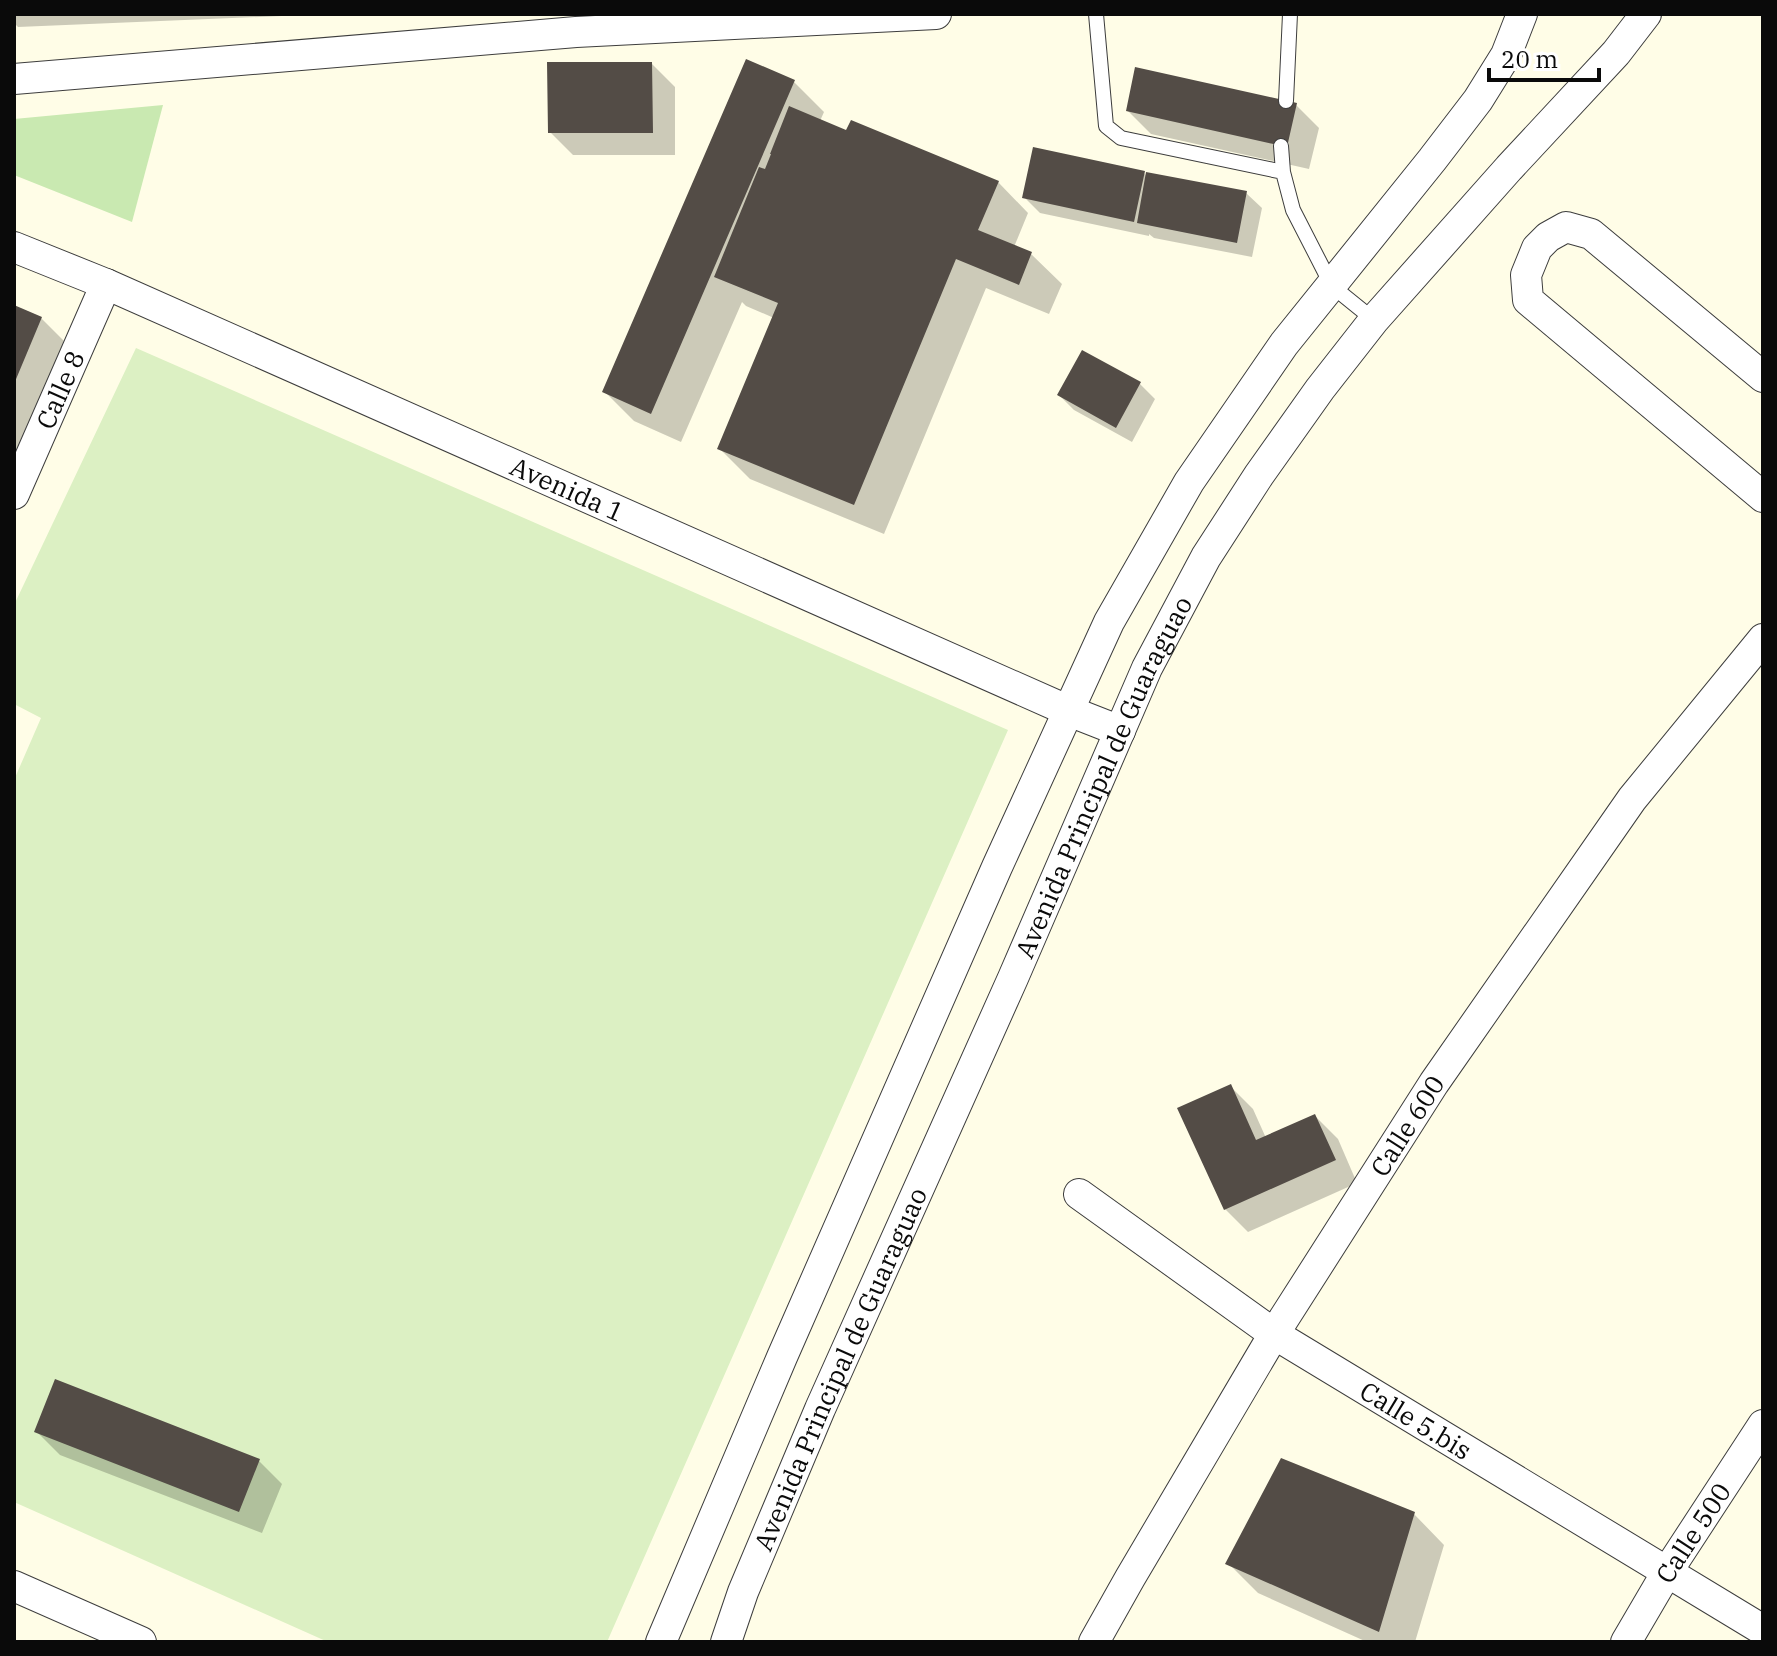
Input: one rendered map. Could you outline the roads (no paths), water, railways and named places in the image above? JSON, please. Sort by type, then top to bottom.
[{"type":"street","points":[[14,79],[575,23],[936,14]]},
{"type":"street","name":"Avenida Principal de Guaraguao","points":[[661,1642],[997,867],[1109,622],[1189,482],[1284,344],[1478,100],[1506,55],[1522,14]]},
{"type":"street","name":"Avenida Principal de Guaraguao","points":[[726,1642],[743,1592],[820,1409],[1013,978],[1147,668],[1206,557],[1285,438],[1374,320],[1616,53],[1646,14]]},
{"type":"street","points":[[1763,377],[1591,234],[1566,227],[1548,237],[1537,248],[1526,275],[1528,300],[1763,497]]},
{"type":"street","name":"Avenida 1","points":[[14,247],[106,284],[1120,731]]},
{"type":"street","name":"Calle 8","points":[[14,494],[106,284]]},
{"type":"street","name":"Calle 600","points":[[1094,1642],[1274,1334],[1434,1083],[1632,799],[1763,639]]},
{"type":"street","name":"Calle 5.bis","points":[[1079,1194],[1274,1334],[1763,1630]]},
{"type":"street","name":"Calle 500","points":[[1626,1642],[1667,1572],[1763,1425]]},
{"type":"street","points":[[14,1586],[141,1642]]},
{"type":"lane","points":[[1096,14],[1106,126],[1121,138],[1283,172]]},
{"type":"lane","points":[[1286,101],[1290,14]]},
{"type":"lane","points":[[1281,146],[1283,172],[1293,210],[1332,286],[1374,320]]}]
